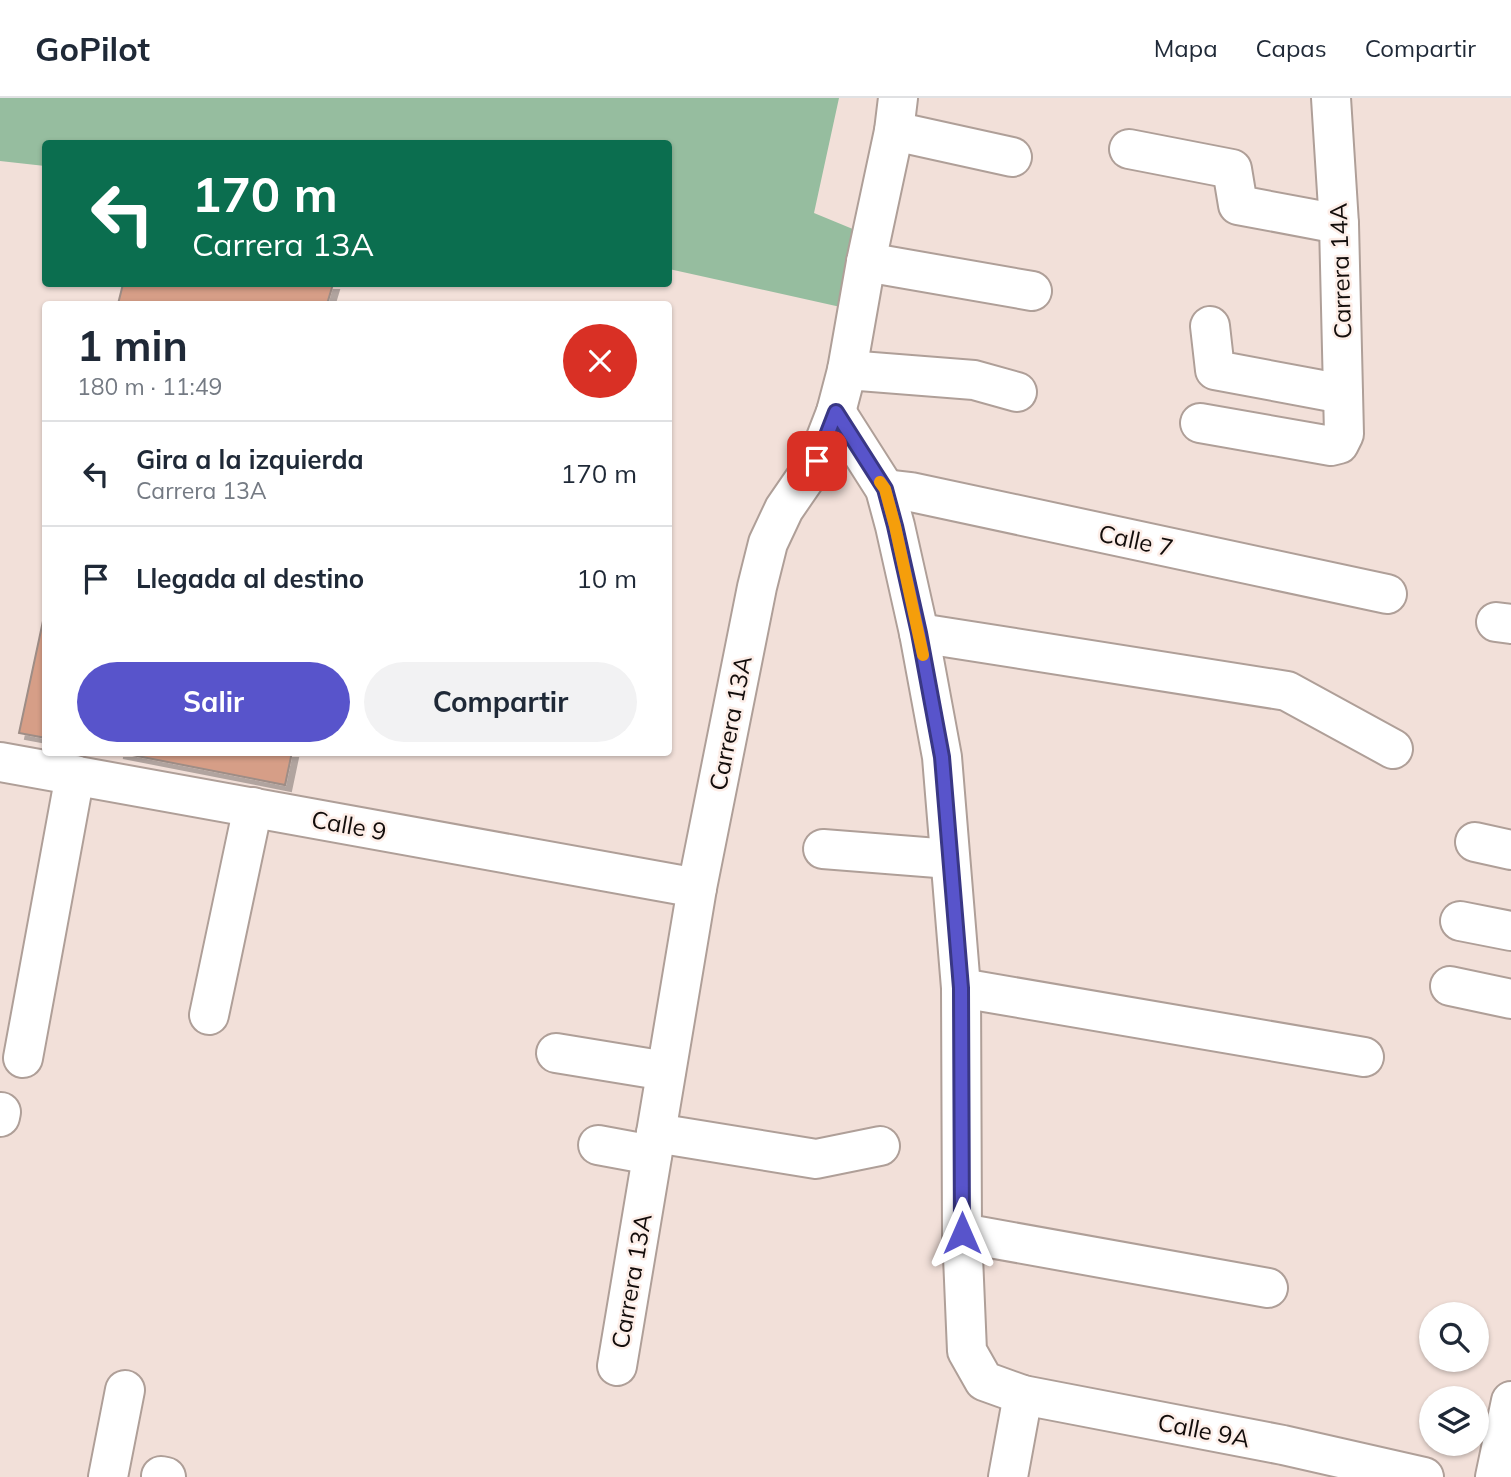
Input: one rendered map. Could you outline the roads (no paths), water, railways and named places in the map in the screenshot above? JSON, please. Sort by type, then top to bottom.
[{"type":"street","name":"Carrera 14A","points":[[1200,423],[1331,446],[1339,444],[1344,434],[1339,224],[1331,98]]},
{"type":"street","points":[[896,114],[1012,157]]},
{"type":"street","name":"Carrera 13A","points":[[617,1366],[697,888],[757,587],[768,543],[784,509],[817,461],[836,412],[847,370],[896,114]]},
{"type":"street","points":[[1129,149],[1232,169],[1238,205],[1339,224]]},
{"type":"street","points":[[866,262],[1032,291]]},
{"type":"street","points":[[1210,326],[1215,370],[1343,394]]},
{"type":"street","points":[[847,370],[974,380],[1017,392]]},
{"type":"street","points":[[836,412],[885,489],[919,633],[942,757],[961,988],[962,1233],[1268,1288]]},
{"type":"street","name":"Calle 7","points":[[885,489],[911,492],[1387,594]]},
{"type":"street","points":[[919,633],[1287,691],[1393,748]]},
{"type":"street","name":"Calle 9","points":[[0,762],[697,888]]},
{"type":"street","points":[[23,1058],[75,775]]},
{"type":"street","points":[[209,1015],[253,807]]},
{"type":"street","points":[[823,849],[950,859]]},
{"type":"street","points":[[1460,921],[1511,931]]},
{"type":"street","points":[[1450,986],[1511,999]]},
{"type":"street","points":[[961,988],[1364,1057]]},
{"type":"street","points":[[556,1053],[666,1072]]},
{"type":"street","points":[[598,1145],[654,1144],[816,1159],[880,1146]]},
{"type":"street","name":"Calle 9A","points":[[962,1233],[967,1352],[984,1381],[1023,1395],[1283,1445],[1424,1477]]},
{"type":"street","points":[[108,1477],[125,1390]]},
{"type":"street","points":[[1008,1477],[1023,1395]]},
{"type":"street","points":[[1495,1477],[1511,1401]]}]
